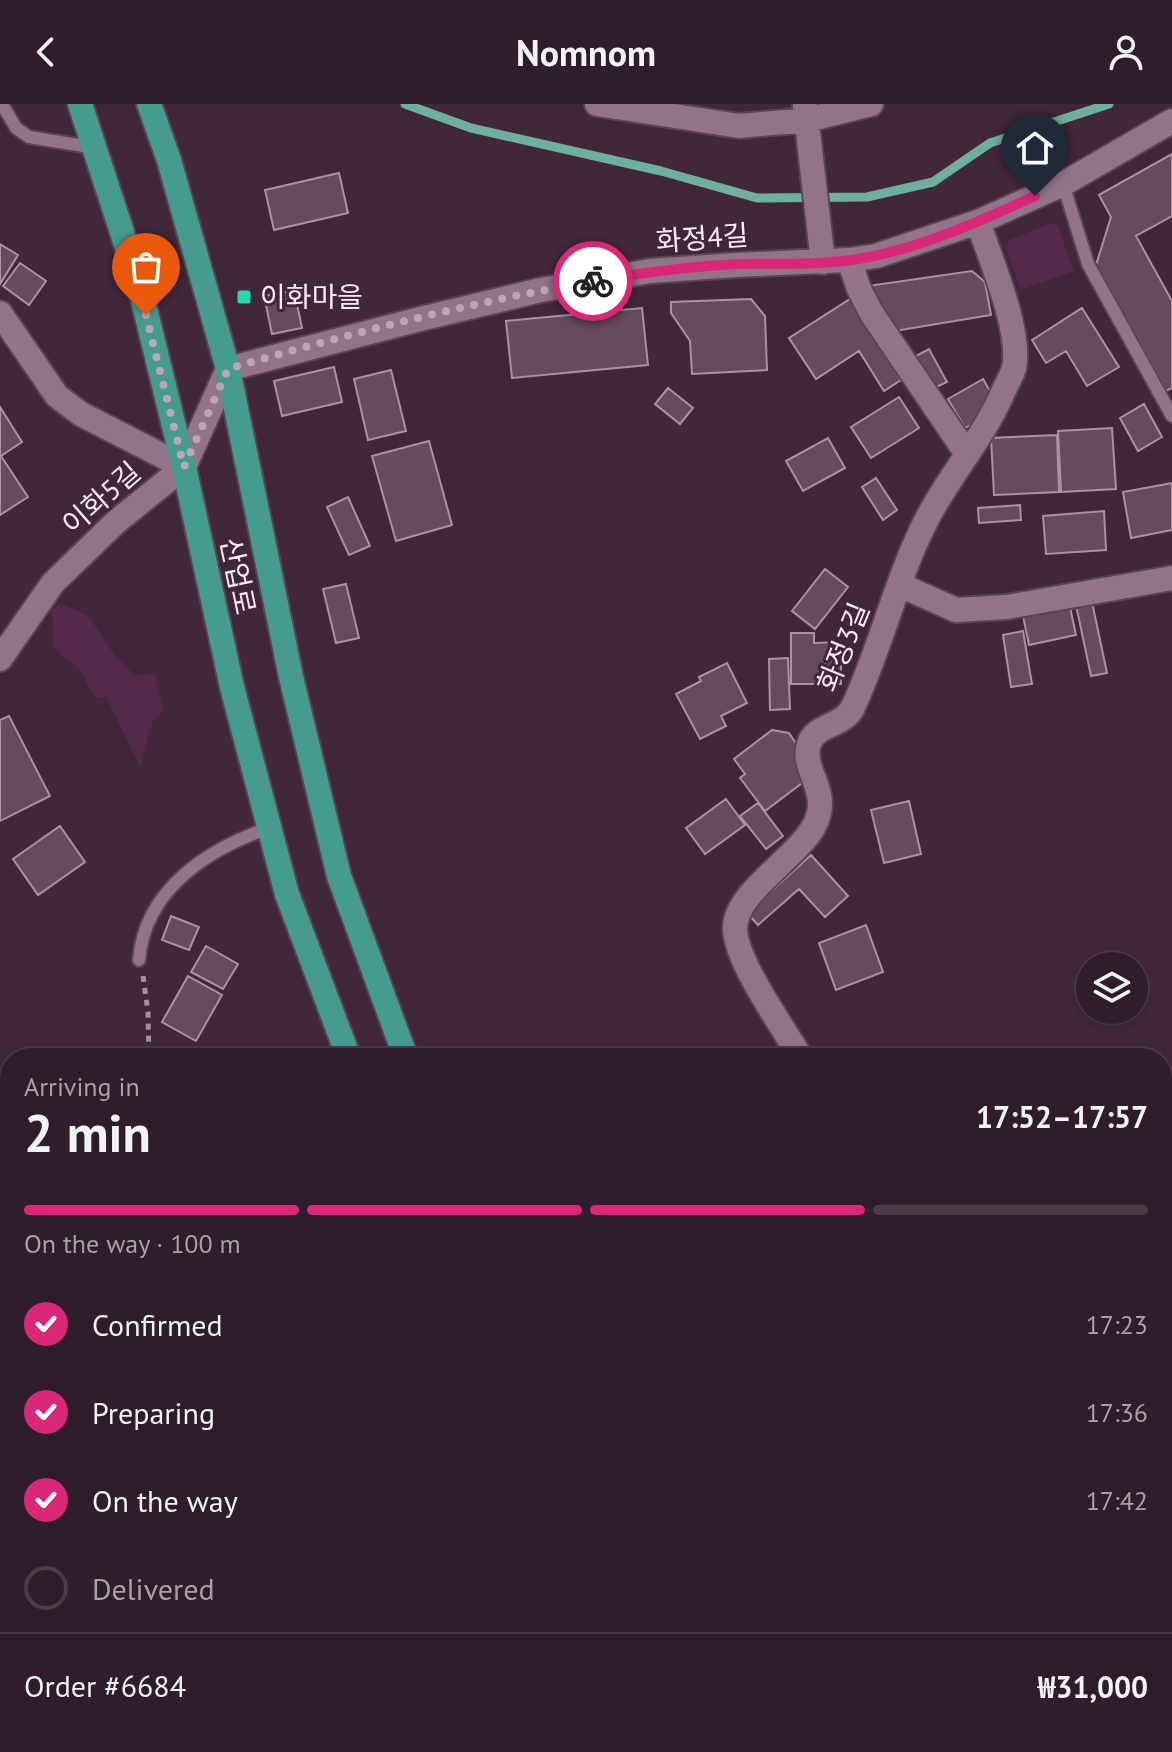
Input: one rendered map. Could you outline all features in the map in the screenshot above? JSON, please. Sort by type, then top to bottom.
[{"type":"main road","name":"산업로","points":[[80,104],[139,284],[184,467],[232,687],[287,894],[345,1048]]},
{"type":"main road","name":"산업로","points":[[149,104],[169,160],[228,369],[291,677],[339,876],[402,1048]]},
{"type":"street","points":[[605,105],[739,126],[806,112],[871,104]]},
{"type":"street","points":[[806,112],[823,262]]},
{"type":"street","name":"화정4길","points":[[228,369],[541,290],[650,271],[823,262],[876,256],[978,222],[1063,184],[1172,121]]},
{"type":"street","name":"화정3길","points":[[795,1048],[745,961],[735,930],[736,915],[744,902],[798,848],[814,827],[822,801],[807,752],[809,742],[816,733],[851,712],[928,516],[997,406],[1014,367],[1012,328],[978,222]]},
{"type":"street","points":[[849,260],[872,314],[967,454]]},
{"type":"street","name":"이화5길","points":[[0,313],[57,396],[92,420],[184,467],[116,522],[53,583],[0,659]]},
{"type":"street","points":[[184,467],[228,369]]},
{"type":"street","points":[[900,585],[956,610],[1007,607],[1172,578]]},
{"type":"lane","points":[[2,104],[16,128],[29,137],[96,148]]},
{"type":"lane","points":[[1063,184],[1088,264],[1171,411]]},
{"type":"lane","points":[[139,960],[141,938],[161,897],[178,880],[223,847],[269,828]]},
{"type":"path","points":[[139,960],[145,983],[148,1048]]},
{"type":"shaded area","points":[[1051,223],[1058,226],[1074,271],[1021,290],[1006,249],[1009,240]]},
{"type":"shaded area","points":[[59,604],[89,617],[113,653],[134,675],[156,674],[163,712],[153,721],[140,767],[106,697],[95,698],[79,668],[62,657],[54,645],[52,610]]},
{"type":"building","points":[[1172,154],[1172,216],[1136,236],[1172,301],[1172,388],[1166,391],[1096,265],[1111,217],[1099,195]]},
{"type":"building","points":[[339,173],[348,213],[274,230],[265,190]]},
{"type":"building","points":[[0,244],[18,255],[0,284]]},
{"type":"building","points":[[20,263],[46,281],[29,305],[3,286]]},
{"type":"building","points":[[972,271],[985,282],[991,315],[895,331],[868,286]]},
{"type":"building","points":[[294,290],[302,328],[272,334],[264,296]]},
{"type":"building","points":[[751,299],[765,316],[767,370],[692,374],[690,341],[671,313],[671,302]]},
{"type":"building","points":[[850,299],[901,380],[884,391],[859,351],[816,379],[789,338]]},
{"type":"building","points":[[642,308],[648,365],[512,378],[506,321]]},
{"type":"building","points":[[1082,308],[1119,367],[1087,386],[1066,351],[1046,363],[1032,340]]},
{"type":"building","points":[[929,349],[947,382],[934,388],[916,356]]},
{"type":"building","points":[[334,367],[342,402],[282,416],[274,381]]},
{"type":"building","points":[[391,370],[406,431],[368,440],[354,379]]},
{"type":"building","points":[[983,379],[990,391],[974,423],[965,428],[948,399]]},
{"type":"building","points":[[668,388],[693,408],[680,424],[655,404]]},
{"type":"building","points":[[899,397],[919,428],[871,458],[851,427]]},
{"type":"building","points":[[1144,404],[1162,437],[1138,451],[1120,418]]},
{"type":"building","points":[[0,407],[22,442],[1,456],[28,497],[0,515]]},
{"type":"building","points":[[1112,428],[1116,489],[1061,492],[1058,431]]},
{"type":"building","points":[[1057,435],[1059,492],[994,495],[991,438]]},
{"type":"building","points":[[828,438],[845,468],[803,491],[786,461]]},
{"type":"building","points":[[429,441],[452,525],[396,541],[372,456]]},
{"type":"building","points":[[876,478],[897,510],[883,520],[862,487]]},
{"type":"building","points":[[1172,483],[1172,530],[1131,538],[1123,492]]},
{"type":"building","points":[[348,497],[370,546],[349,555],[327,507]]},
{"type":"building","points":[[1020,505],[1021,520],[979,523],[978,508]]},
{"type":"building","points":[[1104,511],[1106,550],[1046,554],[1043,516]]},
{"type":"building","points":[[825,569],[848,587],[815,629],[792,611]]},
{"type":"building","points":[[346,584],[359,638],[336,643],[323,589]]},
{"type":"building","points":[[1092,602],[1107,673],[1091,676],[1076,605]]},
{"type":"building","points":[[1070,607],[1076,635],[1029,645],[1023,616]]},
{"type":"building","points":[[1023,631],[1032,684],[1011,687],[1003,635]]},
{"type":"building","points":[[791,633],[814,633],[814,643],[841,642],[841,684],[791,684]]},
{"type":"building","points":[[788,658],[790,709],[770,710],[769,659]]},
{"type":"building","points":[[727,663],[747,703],[721,716],[726,726],[700,739],[676,694],[701,681],[699,677]]},
{"type":"building","points":[[9,716],[50,796],[0,821],[0,720]]},
{"type":"building","points":[[772,730],[789,733],[797,745],[806,780],[765,811],[740,778],[745,774],[734,759]]},
{"type":"building","points":[[726,799],[745,825],[705,854],[686,828]]},
{"type":"building","points":[[909,801],[921,854],[884,863],[871,810]]},
{"type":"building","points":[[758,803],[783,836],[766,849],[740,816]]},
{"type":"building","points":[[60,826],[85,862],[38,895],[13,859]]},
{"type":"building","points":[[811,855],[848,896],[825,917],[799,889],[758,925],[747,913]]},
{"type":"building","points":[[171,916],[199,927],[189,950],[162,940]]},
{"type":"building","points":[[866,925],[883,972],[836,990],[819,943]]},
{"type":"building","points":[[206,946],[238,964],[223,989],[191,972]]},
{"type":"building","points":[[188,976],[222,995],[196,1041],[162,1022]]},
{"type":"waterway","points":[[405,104],[471,128],[661,171],[757,198],[867,197],[933,182],[990,143],[1109,104]]},
{"type":"way so far","points":[[146,315],[184,467],[228,369],[420,319],[593,281]]},
{"type":"place","name":"이화마을","points":[[244,297]]},
{"type":"route","points":[[593,281],[650,271],[823,262],[876,256],[978,222],[1035,196]]}]
